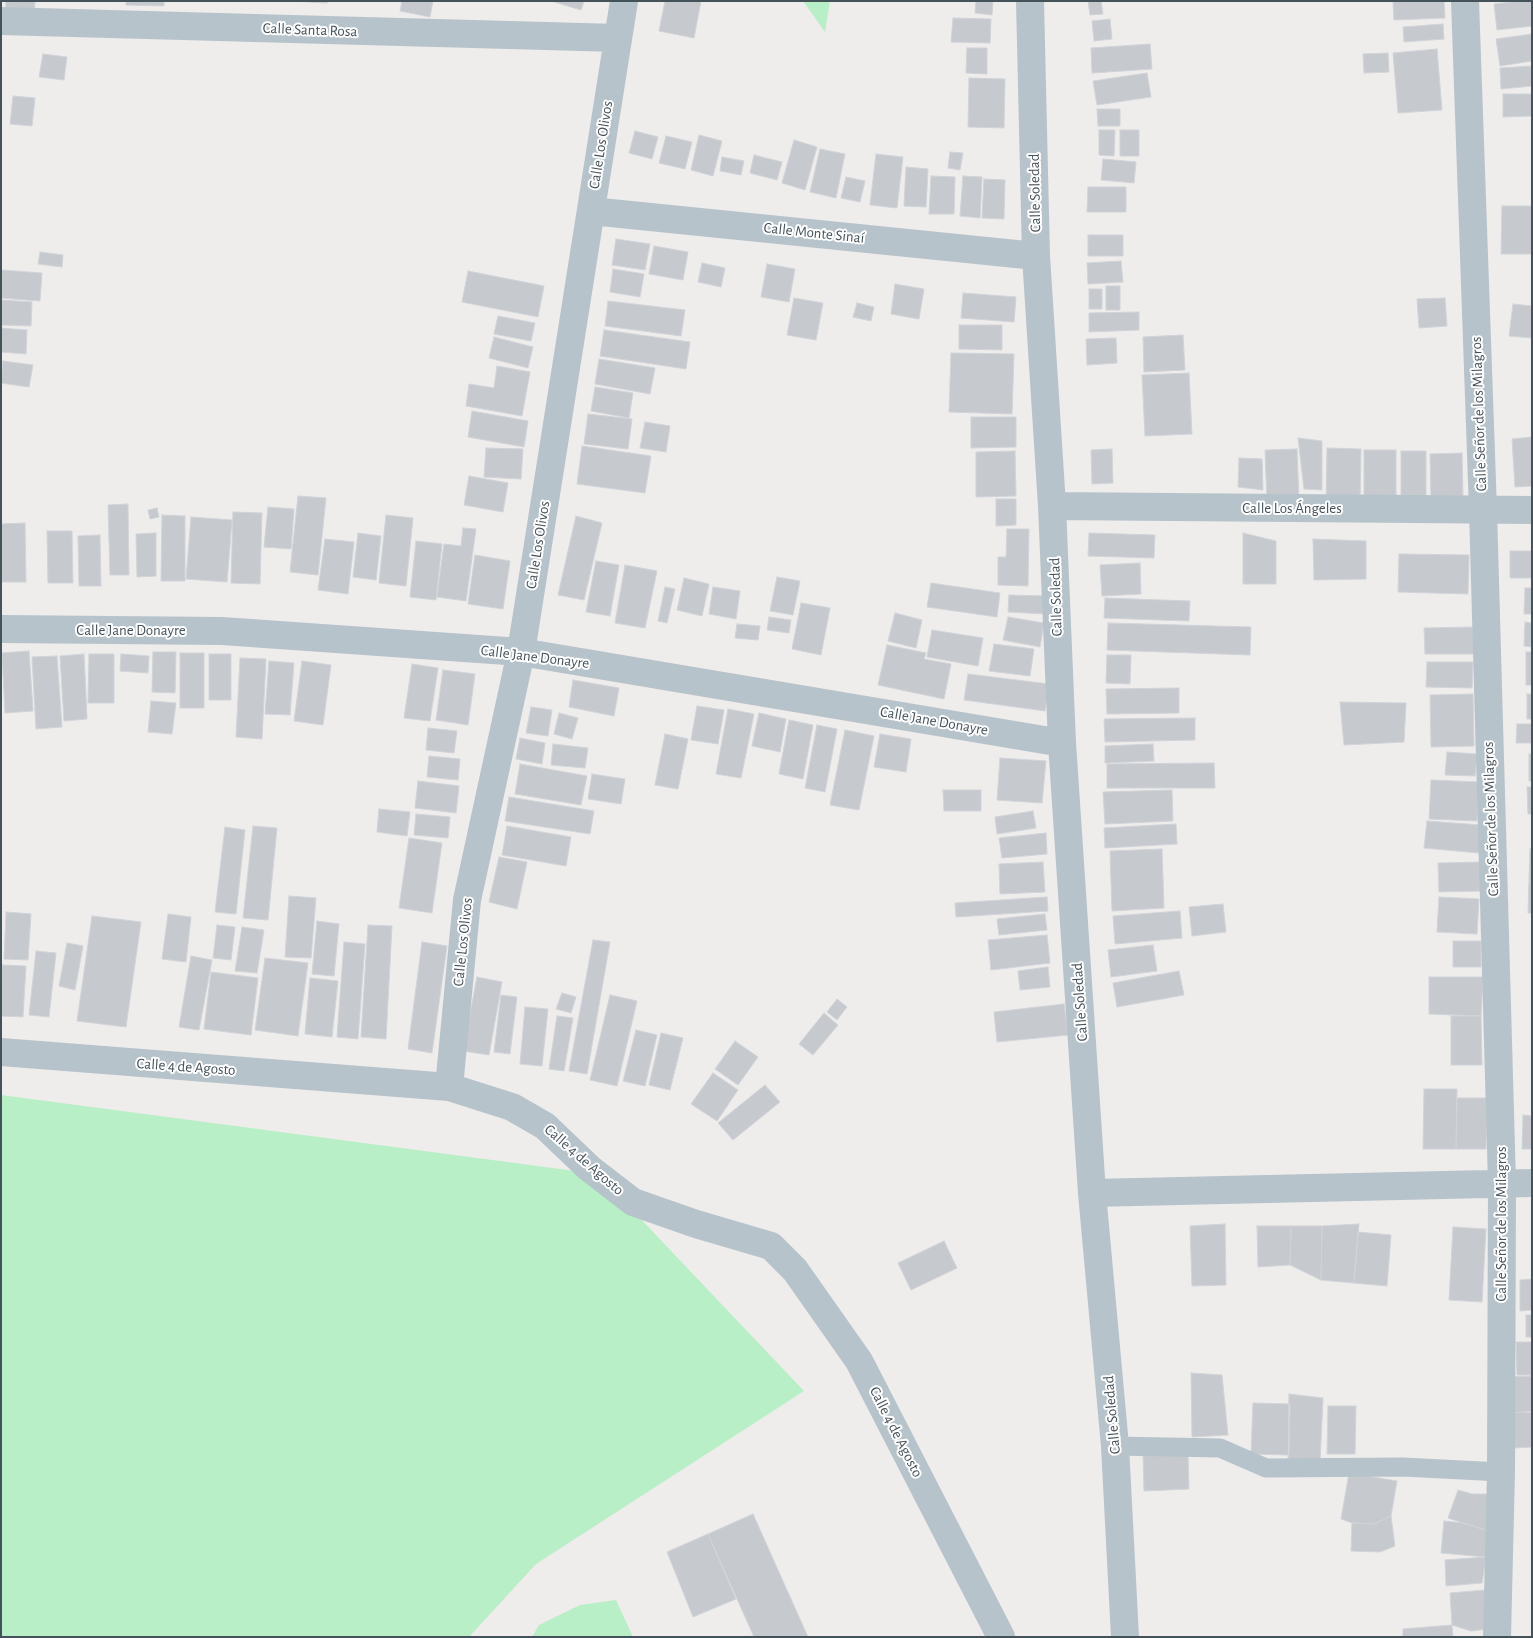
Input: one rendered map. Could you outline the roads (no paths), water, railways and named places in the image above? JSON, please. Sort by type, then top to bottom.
[{"type":"street","name":"Calle Los Olivos","points":[[449,1087],[467,900],[521,652],[624,1]]},
{"type":"street","name":"Calle Soledad","points":[[1030,1],[1036,256],[1052,506],[1062,743],[1092,1193],[1115,1446],[1125,1637]]},
{"type":"street","name":"Calle Señor de los Milagros","points":[[1465,1],[1483,510],[1502,1183],[1501,1472],[1497,1637]]},
{"type":"street","name":"Calle Santa Rosa","points":[[1,21],[618,38]]},
{"type":"street","name":"Calle Monte Sinaí","points":[[591,211],[1036,256]]},
{"type":"street","name":"Calle Los Ángeles","points":[[1052,506],[1532,510]]},
{"type":"street","name":"Calle Jane Donayre","points":[[1,629],[222,631],[521,652],[1062,743]]},
{"type":"street","name":"Calle 4 de Agosto","points":[[1,1052],[449,1087],[512,1107],[545,1126],[589,1168],[633,1202],[696,1224],[772,1246],[795,1270],[859,1361],[1001,1637]]},
{"type":"street","points":[[1092,1193],[1532,1183]]},
{"type":"lane","points":[[1115,1446],[1220,1448],[1266,1468],[1403,1467],[1501,1472]]}]
